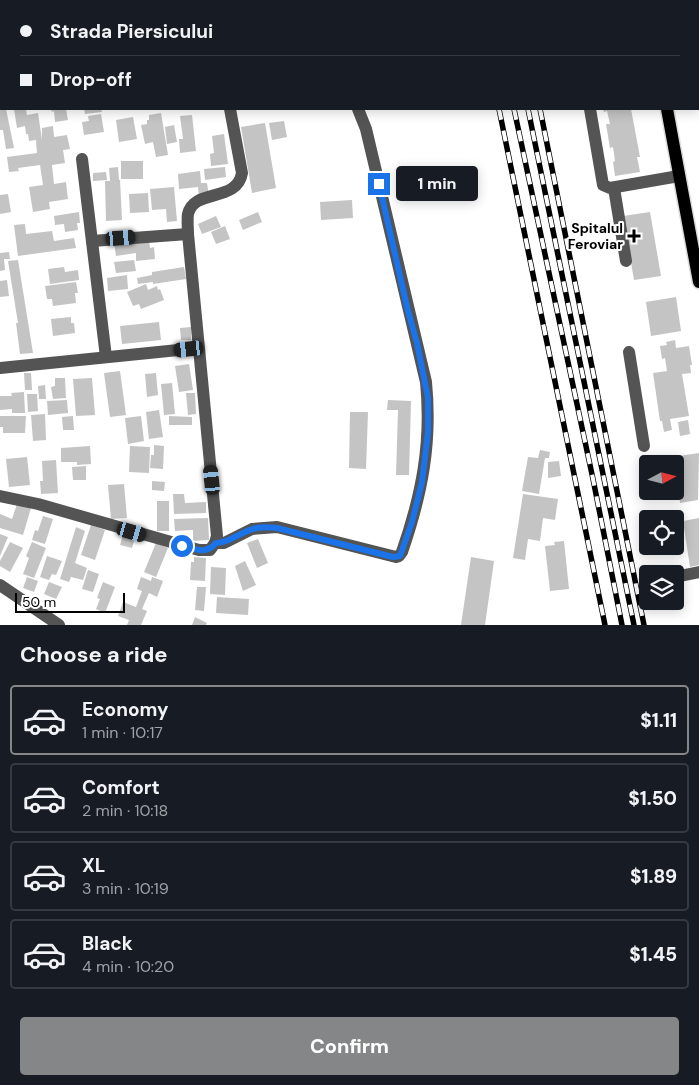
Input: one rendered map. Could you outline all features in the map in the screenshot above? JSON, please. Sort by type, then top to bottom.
[{"type":"main road","points":[[667,110],[698,276]]},
{"type":"street","points":[[0,496],[38,504],[199,550],[210,550],[216,543],[217,536],[188,234],[188,214],[192,206],[199,201],[236,187],[241,180],[242,173],[230,110]]},
{"type":"street","points":[[216,543],[224,543],[252,529],[269,527],[396,557],[400,556],[402,552],[412,522],[422,482],[427,448],[426,382],[366,129],[358,110]]},
{"type":"street","points":[[590,110],[602,181],[606,187],[614,188],[679,176]]},
{"type":"street","points":[[82,159],[106,357]]},
{"type":"street","points":[[614,188],[626,261]]},
{"type":"street","points":[[92,240],[188,234]]},
{"type":"street","points":[[0,368],[198,348]]},
{"type":"street","points":[[629,352],[644,446]]},
{"type":"street","points":[[684,575],[699,572]]},
{"type":"street","points":[[0,585],[59,625]]},
{"type":"building","points":[[0,110],[6,110],[14,148],[6,149],[3,130],[0,130]]},
{"type":"building","points":[[14,110],[26,110],[27,115],[38,113],[42,140],[42,128],[53,126],[54,137],[67,135],[70,149],[63,150],[65,163],[52,165],[54,184],[66,182],[68,199],[49,202],[50,209],[33,212],[29,187],[43,185],[40,165],[18,168],[19,171],[9,172],[7,157],[37,153],[36,140],[29,141],[25,126],[17,128]]},
{"type":"building","points":[[51,110],[66,110],[68,120],[55,122],[54,111],[52,112]]},
{"type":"building","points":[[84,110],[101,110],[102,112],[85,114]]},
{"type":"building","points":[[603,110],[631,110],[640,157],[637,157],[640,172],[615,176],[613,147],[610,148],[606,124],[610,124],[607,111],[604,112]]},
{"type":"building","points":[[161,113],[168,155],[156,157],[153,142],[145,144],[141,125],[147,124],[149,115]]},
{"type":"building","points":[[101,114],[104,132],[84,135],[82,122],[89,121],[88,116]]},
{"type":"building","points":[[192,115],[196,151],[180,153],[179,139],[183,139],[180,116]]},
{"type":"building","points":[[133,117],[137,139],[119,142],[116,120]]},
{"type":"building","points":[[284,121],[287,137],[272,140],[269,123]]},
{"type":"building","points":[[265,123],[276,188],[252,193],[241,127]]},
{"type":"building","points":[[174,125],[177,142],[167,144],[165,127]]},
{"type":"building","points":[[224,134],[228,164],[211,166],[210,154],[214,153],[212,136]]},
{"type":"building","points":[[121,161],[143,161],[143,179],[121,179]]},
{"type":"building","points":[[118,167],[122,220],[106,221],[105,181],[110,181],[109,168]]},
{"type":"building","points":[[225,167],[226,177],[205,180],[204,169]]},
{"type":"building","points":[[200,171],[201,183],[207,183],[209,196],[199,197],[198,187],[179,189],[178,174]]},
{"type":"building","points":[[106,172],[107,180],[93,181],[93,173]]},
{"type":"building","points":[[174,187],[177,221],[167,222],[166,209],[152,210],[150,189]]},
{"type":"building","points":[[148,193],[149,212],[130,213],[129,194]]},
{"type":"building","points":[[8,194],[11,212],[0,214],[0,195]]},
{"type":"building","points":[[352,200],[353,218],[321,220],[320,202]]},
{"type":"building","points":[[79,212],[80,223],[77,223],[78,230],[65,232],[64,224],[55,225],[54,216]]},
{"type":"building","points":[[258,212],[262,222],[243,230],[239,220]]},
{"type":"building","points":[[650,212],[661,276],[634,280],[623,216]]},
{"type":"building","points":[[216,216],[221,227],[202,234],[198,224]]},
{"type":"building","points":[[25,224],[26,234],[52,231],[54,241],[74,238],[76,248],[18,256],[14,225]]},
{"type":"building","points":[[225,226],[230,239],[216,244],[211,232]]},
{"type":"building","points":[[149,240],[150,248],[154,247],[155,259],[136,261],[136,253],[116,256],[114,243]]},
{"type":"building","points":[[9,252],[10,259],[4,259],[5,270],[0,271],[0,253]]},
{"type":"building","points":[[18,260],[33,353],[20,354],[16,323],[18,323],[8,261]]},
{"type":"building","points":[[134,260],[136,271],[116,273],[114,262]]},
{"type":"building","points":[[64,267],[65,272],[78,270],[79,280],[50,284],[48,269]]},
{"type":"building","points":[[184,267],[186,279],[153,284],[153,282],[138,284],[137,278],[152,275],[152,272]]},
{"type":"building","points":[[127,275],[128,289],[108,291],[107,278]]},
{"type":"building","points":[[7,280],[9,296],[0,297],[0,281]]},
{"type":"building","points":[[76,282],[78,293],[75,293],[76,303],[53,306],[52,299],[47,299],[45,286]]},
{"type":"building","points":[[146,284],[148,290],[157,286],[164,300],[141,309],[139,304],[133,306],[127,292]]},
{"type":"building","points":[[676,297],[681,331],[651,336],[646,302]]},
{"type":"building","points":[[71,317],[75,333],[53,336],[51,319]]},
{"type":"building","points":[[159,322],[161,340],[122,344],[120,326]]},
{"type":"building","points":[[191,327],[191,340],[181,340],[180,328]]},
{"type":"building","points":[[675,340],[676,348],[689,346],[692,365],[690,365],[691,373],[682,374],[689,416],[670,419],[672,430],[664,432],[662,421],[660,421],[653,373],[667,371],[665,358],[662,359],[660,346],[667,345],[666,342]]},
{"type":"building","points":[[189,364],[193,390],[179,392],[175,366]]},
{"type":"building","points":[[120,371],[126,415],[110,417],[104,373]]},
{"type":"building","points":[[24,373],[31,373],[32,390],[25,390]]},
{"type":"building","points":[[156,373],[158,395],[147,397],[145,374]]},
{"type":"building","points":[[55,378],[65,378],[66,398],[53,399],[51,387],[55,386]]},
{"type":"building","points":[[92,378],[95,415],[76,416],[73,379]]},
{"type":"building","points":[[172,383],[175,414],[164,415],[161,384]]},
{"type":"building","points":[[45,385],[46,399],[39,399],[38,386]]},
{"type":"building","points":[[24,392],[25,413],[12,413],[12,409],[0,410],[0,396],[12,396],[11,393]]},
{"type":"building","points":[[186,393],[195,393],[196,414],[188,415]]},
{"type":"building","points":[[27,394],[37,394],[38,411],[28,412]]},
{"type":"building","points":[[67,400],[68,413],[48,415],[47,401]]},
{"type":"building","points":[[388,400],[411,401],[409,475],[396,475],[398,410],[387,410]]},
{"type":"building","points":[[159,410],[163,437],[149,439],[146,412]]},
{"type":"building","points":[[350,412],[368,412],[366,469],[349,468]]},
{"type":"building","points":[[45,414],[46,440],[33,441],[31,415]]},
{"type":"building","points":[[0,416],[26,416],[25,433],[3,433],[3,427],[0,427]]},
{"type":"building","points":[[73,416],[74,430],[63,430],[62,417]]},
{"type":"building","points":[[141,416],[144,441],[128,444],[125,418]]},
{"type":"building","points":[[169,416],[192,417],[192,425],[169,425]]},
{"type":"building","points":[[688,420],[690,434],[680,436],[678,422]]},
{"type":"building","points":[[154,445],[164,446],[163,469],[150,468],[151,455],[154,455]]},
{"type":"building","points":[[90,446],[91,464],[77,465],[77,462],[61,462],[61,448]]},
{"type":"building","points":[[130,446],[150,447],[149,473],[129,472]]},
{"type":"building","points":[[540,450],[550,452],[549,458],[545,458],[539,494],[522,491],[528,457],[538,458]]},
{"type":"building","points":[[699,453],[698,500],[680,503],[680,500],[684,500],[684,455]]},
{"type":"building","points":[[27,457],[30,485],[9,487],[6,459]]},
{"type":"building","points":[[56,460],[58,493],[41,494],[40,481],[43,481],[42,461]]},
{"type":"building","points":[[559,461],[561,476],[548,478],[548,462]]},
{"type":"building","points":[[86,466],[86,480],[73,480],[72,467]]},
{"type":"building","points":[[152,481],[165,482],[164,491],[152,490]]},
{"type":"building","points":[[124,484],[127,518],[111,519],[108,485]]},
{"type":"building","points":[[173,494],[184,494],[185,503],[206,502],[206,513],[174,514]]},
{"type":"building","points":[[523,494],[558,499],[555,520],[543,518],[540,541],[528,539],[525,560],[513,558]]},
{"type":"building","points":[[157,501],[169,501],[169,531],[157,531]]},
{"type":"building","points":[[17,504],[31,508],[23,535],[0,528],[0,514],[12,519]]},
{"type":"building","points":[[43,516],[53,519],[45,544],[32,540],[35,530],[38,531]]},
{"type":"building","points":[[208,518],[209,540],[193,541],[193,530],[175,531],[174,519]]},
{"type":"building","points":[[699,518],[699,565],[690,567],[684,521]]},
{"type":"building","points":[[91,525],[105,530],[95,560],[81,555]]},
{"type":"building","points":[[76,527],[85,531],[75,563],[87,568],[83,580],[71,577],[69,582],[60,579]]},
{"type":"building","points":[[0,534],[8,537],[0,556]]},
{"type":"building","points":[[123,535],[135,538],[132,548],[120,545]]},
{"type":"building","points":[[258,539],[268,563],[257,568],[247,543]]},
{"type":"building","points":[[564,541],[569,589],[550,591],[545,546],[555,545],[554,542]]},
{"type":"building","points":[[10,542],[23,548],[10,572],[0,566],[0,561]]},
{"type":"building","points":[[32,542],[46,548],[34,578],[23,574],[29,558],[26,556]]},
{"type":"building","points":[[156,543],[168,548],[156,577],[144,572]]},
{"type":"building","points":[[47,556],[62,561],[56,575],[52,574],[49,580],[40,577]]},
{"type":"building","points":[[194,557],[206,558],[205,581],[190,580],[191,562],[194,562]]},
{"type":"building","points":[[471,557],[494,561],[485,625],[461,625]]},
{"type":"building","points":[[245,561],[256,585],[243,591],[235,566]]},
{"type":"building","points":[[211,567],[226,568],[225,595],[210,594]]},
{"type":"building","points":[[88,570],[99,574],[93,592],[82,589]]},
{"type":"building","points":[[27,577],[38,581],[34,592],[23,588]]},
{"type":"building","points":[[141,577],[151,581],[152,577],[163,581],[157,597],[149,593],[142,609],[147,611],[141,625],[127,625],[129,620],[118,616],[123,602],[136,607],[142,591],[137,589]]},
{"type":"building","points":[[49,582],[62,587],[56,599],[44,594]]},
{"type":"building","points":[[103,582],[115,587],[105,613],[96,609],[100,599],[97,598]]},
{"type":"building","points":[[197,587],[206,587],[204,611],[195,610]]},
{"type":"building","points":[[217,597],[249,599],[248,615],[216,613]]},
{"type":"building","points":[[195,617],[207,623],[206,625],[192,625]]},
{"type":"railway","points":[[499,110],[605,625]]},
{"type":"railway","points":[[514,110],[593,479],[622,625]]},
{"type":"railway","points":[[528,110],[634,625]]},
{"type":"railway","points":[[540,110],[644,625]]},
{"type":"place","name":"Spitalul Feroviar","points":[[634,236]]},
{"type":"route","points":[[182,546],[205,551],[210,550],[216,543],[224,543],[252,529],[269,527],[393,557],[400,556],[418,501],[425,466],[428,398],[426,382],[379,184]]}]
